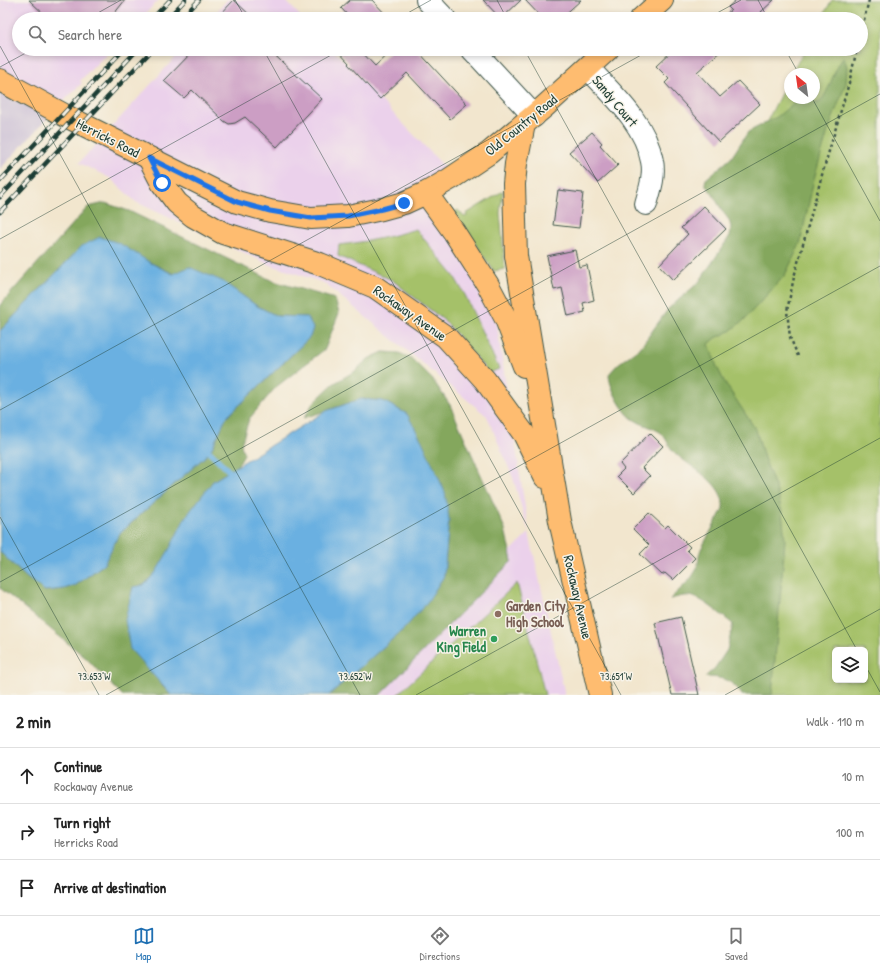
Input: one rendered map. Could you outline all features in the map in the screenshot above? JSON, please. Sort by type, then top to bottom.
[{"type":"main road","points":[[649,12],[662,0]]},
{"type":"main road","name":"Old Country Road","points":[[426,193],[450,179],[489,152],[529,120],[601,56]]},
{"type":"main road","name":"Herricks Road","points":[[0,80],[66,116],[237,202],[270,211],[311,218],[348,216],[404,203],[426,193]]},
{"type":"main road","name":"Rockaway Avenue","points":[[529,120],[518,151],[514,184],[516,256],[540,408],[560,521],[600,695]]},
{"type":"main road","name":"Rockaway Avenue","points":[[149,158],[155,171],[169,193],[177,203],[193,216],[223,234],[320,264],[375,287],[446,337],[485,380],[524,434],[557,499]]},
{"type":"main road","name":"Rockaway Avenue","points":[[426,193],[454,232],[488,285],[506,319],[540,408]]},
{"type":"street","points":[[427,0],[438,12]]},
{"type":"street","points":[[478,56],[529,120]]},
{"type":"street","name":"Sandy Court","points":[[588,68],[625,108],[648,146],[652,162],[652,180],[646,204]]},
{"type":"path","points":[[866,12],[869,0]]},
{"type":"path","points":[[798,356],[790,337],[787,311],[796,269],[855,56]]},
{"type":"shaded area","points":[[0,0],[159,0],[147,12],[12,12],[12,56],[104,56],[80,81],[82,83],[55,110],[0,80]]},
{"type":"shaded area","points":[[227,0],[285,0],[296,12],[216,12]]},
{"type":"shaded area","points":[[177,56],[339,56],[454,177],[425,194],[491,287],[529,533],[513,478],[487,416],[324,283],[268,264],[136,202],[110,178],[79,163]]},
{"type":"shaded area","points":[[0,80],[55,110],[0,169]]},
{"type":"shaded area","name":"Garden City High School","points":[[529,533],[565,695],[368,695]]},
{"type":"green space","points":[[832,0],[880,0],[880,695],[751,695],[744,504],[679,313],[737,225],[737,180],[784,88],[784,104],[820,104],[820,68],[794,68],[801,56],[868,56],[868,12],[825,12]]},
{"type":"green space","points":[[844,57],[847,67],[846,83],[828,131],[814,179],[800,244],[785,275],[744,320],[709,344],[717,367],[725,383],[756,430],[764,458],[776,489],[782,512],[785,540],[772,695],[742,695],[735,686],[726,680],[705,677],[715,668],[727,650],[733,624],[706,603],[694,597],[684,596],[670,599],[692,576],[698,566],[701,549],[723,509],[719,491],[706,477],[674,452],[660,432],[636,421],[629,415],[621,405],[614,392],[609,374],[618,364],[640,348],[668,309],[699,282],[730,236],[731,227],[729,220],[707,187],[705,183],[706,179],[731,158],[748,132],[777,117],[792,104],[820,104],[840,62]]},
{"type":"green space","points":[[503,191],[500,213],[505,269],[494,271],[455,212],[458,210],[464,217],[467,216],[466,214]]},
{"type":"green space","points":[[105,203],[129,211],[273,281],[335,299],[339,313],[325,349],[276,387],[249,419],[241,445],[244,454],[237,466],[213,481],[156,572],[144,585],[162,686],[171,695],[122,695],[86,658],[0,588],[0,552],[26,577],[45,591],[64,589],[76,585],[104,564],[119,534],[210,452],[226,418],[310,337],[313,328],[306,317],[277,316],[257,306],[222,281],[174,274],[151,263],[82,246],[0,331],[0,305],[88,207]]},
{"type":"green space","points":[[416,229],[454,276],[465,295],[499,369],[489,373],[446,322],[392,280],[338,256],[339,245],[378,239]]},
{"type":"green space","points":[[383,352],[399,353],[411,358],[433,380],[450,405],[505,529],[512,561],[380,695],[329,695],[406,627],[444,576],[449,519],[407,414],[383,401],[361,399],[304,418],[313,403],[333,384],[355,371],[368,359]]},
{"type":"green space","name":"Warren King Field","points":[[517,583],[545,695],[397,695]]},
{"type":"water","points":[[100,237],[119,243],[151,263],[173,274],[189,267],[222,281],[257,306],[277,316],[307,317],[313,328],[310,337],[226,418],[210,452],[119,534],[104,564],[76,585],[64,589],[45,591],[26,577],[0,552],[0,331],[82,246]]},
{"type":"water","points":[[361,399],[383,401],[407,414],[422,441],[445,492],[449,519],[444,576],[428,601],[406,627],[329,695],[171,695],[130,649],[125,620],[133,587],[144,585],[156,572],[185,518],[213,481],[326,411]]},
{"type":"building","points":[[29,0],[125,0],[116,12],[42,12]]},
{"type":"building","points":[[234,0],[247,12],[223,12]]},
{"type":"building","points":[[350,0],[372,0],[383,12],[345,12],[341,8]]},
{"type":"building","points":[[483,0],[521,0],[508,12],[494,12]]},
{"type":"building","points":[[525,0],[581,0],[568,12],[536,12]]},
{"type":"building","points":[[736,0],[774,0],[761,12],[729,12],[731,10],[728,7]]},
{"type":"building","points":[[188,56],[276,56],[322,99],[277,147],[245,117],[235,123],[229,124],[192,90],[184,98],[164,81]]},
{"type":"building","points":[[342,56],[366,56],[375,66],[386,56],[422,56],[467,104],[450,119],[407,73],[380,99],[348,64],[349,63]]},
{"type":"building","points":[[667,56],[715,56],[697,72],[720,97],[738,81],[760,104],[719,142],[665,83],[669,79],[656,66]]},
{"type":"building","points":[[592,132],[602,143],[600,145],[618,165],[598,183],[569,152]]},
{"type":"building","points":[[558,190],[583,193],[579,228],[553,225]]},
{"type":"building","points":[[704,206],[726,229],[673,280],[659,265],[688,234],[681,228]]},
{"type":"building","points":[[575,250],[579,267],[587,265],[594,300],[583,303],[585,312],[568,316],[562,288],[554,290],[547,256]]},
{"type":"building","points":[[650,433],[663,446],[642,468],[650,476],[634,493],[617,476],[624,469],[620,464]]},
{"type":"building","points":[[649,513],[665,528],[668,525],[690,547],[687,550],[695,558],[673,580],[665,573],[662,575],[640,554],[649,545],[633,529]]},
{"type":"building","points":[[681,617],[699,695],[672,695],[655,623]]},
{"type":"waterway","points":[[205,450],[210,452],[229,471]]},
{"type":"railway","points":[[159,12],[170,0]]},
{"type":"railway","points":[[174,12],[185,0]]},
{"type":"railway","points":[[188,12],[199,0]]},
{"type":"railway","points":[[0,181],[117,56]]},
{"type":"railway","points":[[0,197],[131,56]]},
{"type":"railway","points":[[0,212],[146,56]]},
{"type":"place","name":"Garden City High School","points":[[498,614]]},
{"type":"place","name":"Warren King Field","points":[[494,639]]},
{"type":"route","points":[[162,183],[149,158],[237,202],[270,211],[311,218],[348,216],[404,203]]}]
